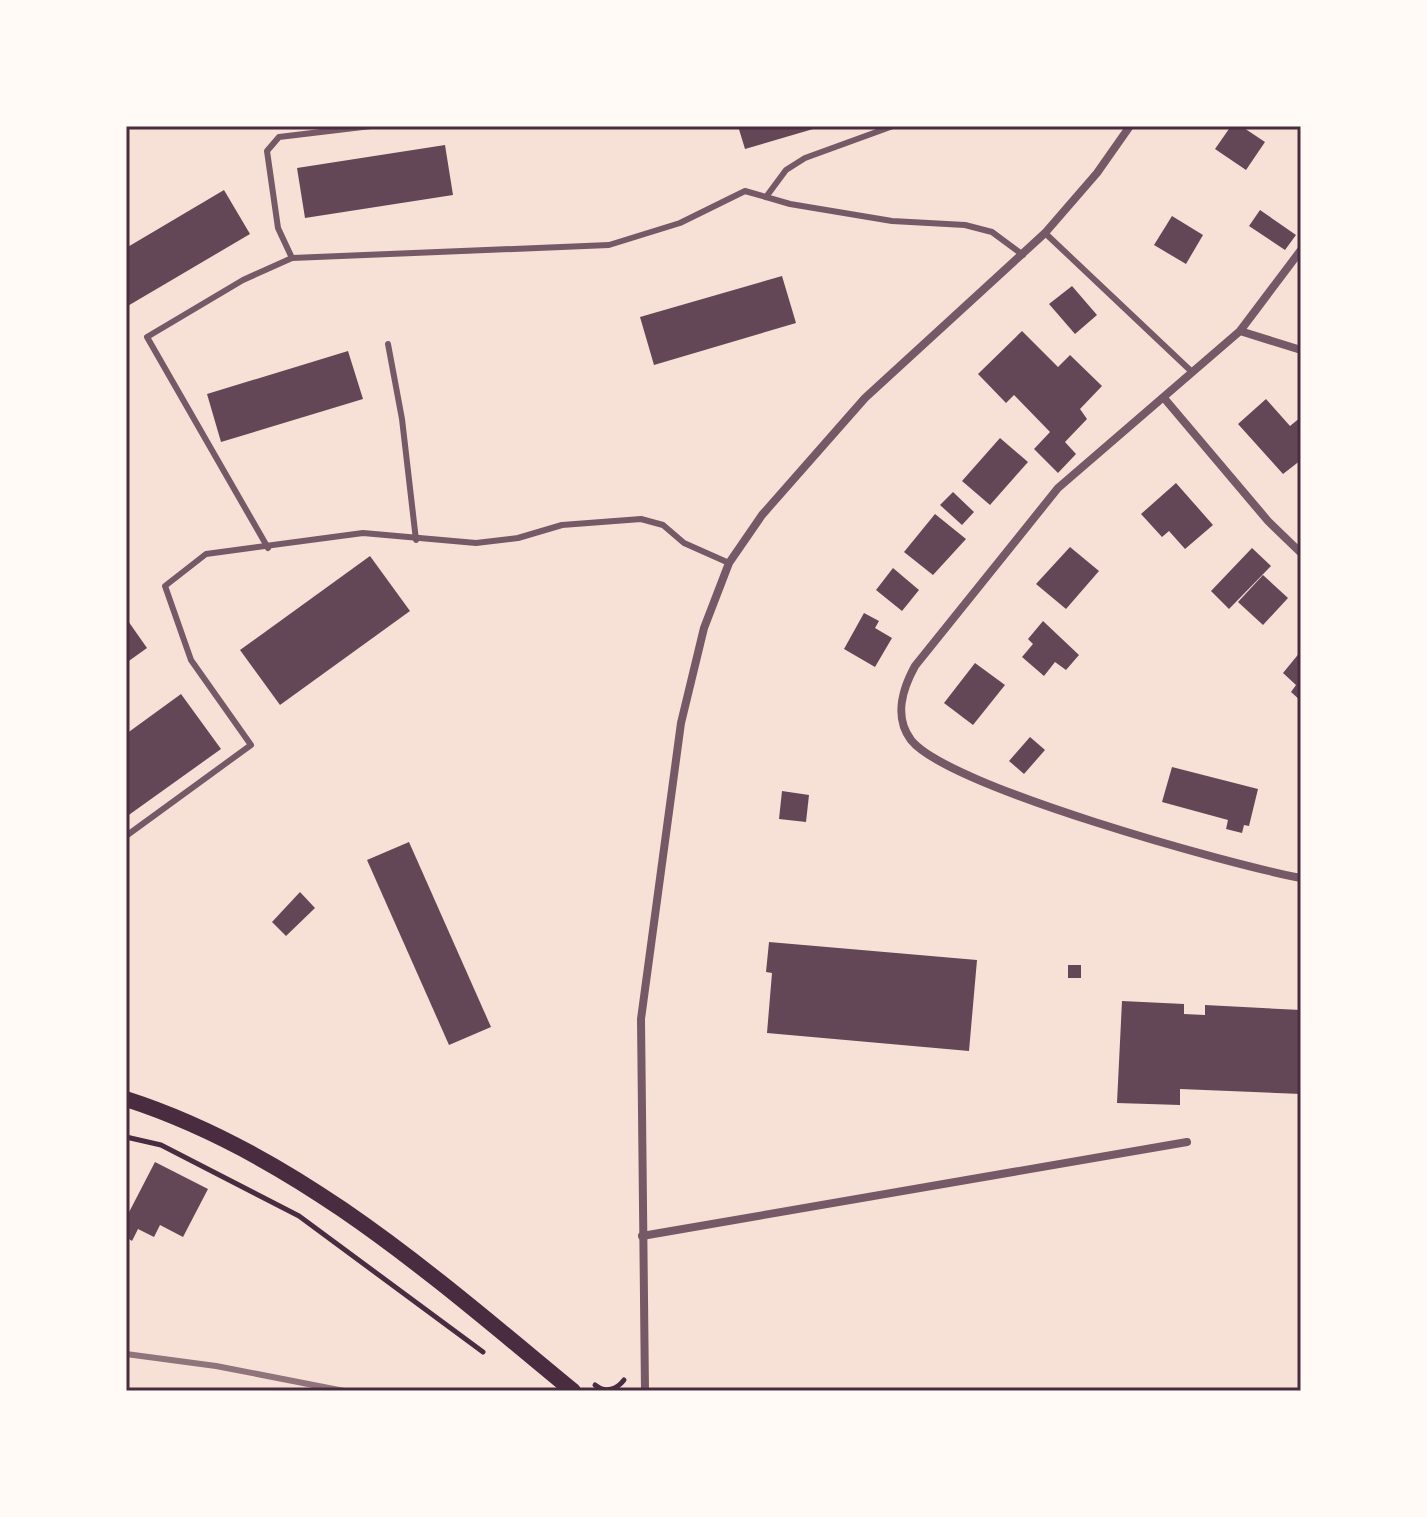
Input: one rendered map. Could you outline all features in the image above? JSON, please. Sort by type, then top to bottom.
[{"type":"main road","points":[[126,1099],[211,1133],[306,1187],[413,1262],[573,1391]]},
{"type":"street","points":[[645,1391],[643,1004],[681,723],[704,628],[729,563],[762,515],[865,398],[1045,233],[1097,173],[1130,126]]},
{"type":"street","points":[[1301,250],[1240,331],[1048,500],[915,666],[902,690],[902,716],[910,738],[927,755],[981,781],[1130,833],[1301,878]]},
{"type":"street","points":[[1240,331],[1301,350]]},
{"type":"street","points":[[1164,398],[1268,521],[1301,553]]},
{"type":"street","points":[[642,1236],[1187,1142]]},
{"type":"lane","points":[[292,258],[278,228],[267,151],[279,137],[371,126]]},
{"type":"lane","points":[[766,197],[786,170],[805,158],[893,126]]},
{"type":"lane","points":[[268,548],[147,337],[243,280],[292,258],[609,245],[680,223],[745,191],[892,221],[965,225],[992,232],[1023,255]]},
{"type":"lane","points":[[1045,233],[1191,371]]},
{"type":"lane","points":[[388,344],[402,419],[416,540]]},
{"type":"lane","points":[[126,836],[251,745],[191,660],[165,586],[206,554],[363,533],[476,543],[518,538],[562,525],[641,519],[663,525],[684,543],[729,563]]},
{"type":"path","points":[[126,1137],[161,1145],[299,1216],[486,1354]]},
{"type":"building","points":[[738,126],[820,126],[820,127],[745,149]]},
{"type":"building","points":[[1231,126],[1241,126],[1265,142],[1246,170],[1215,149]]},
{"type":"building","points":[[445,145],[453,195],[305,218],[297,168]]},
{"type":"building","points":[[224,190],[250,234],[126,307],[126,248]]},
{"type":"building","points":[[1260,210],[1296,235],[1285,250],[1249,226]]},
{"type":"building","points":[[1172,216],[1203,235],[1186,264],[1154,245]]},
{"type":"building","points":[[782,276],[796,323],[654,365],[640,317]]},
{"type":"building","points":[[1072,286],[1097,315],[1075,334],[1049,304]]},
{"type":"building","points":[[1022,331],[1058,367],[1070,355],[1102,386],[1080,409],[1087,419],[1065,442],[1076,454],[1058,473],[1034,449],[1050,432],[1014,395],[1006,403],[978,374]]},
{"type":"building","points":[[348,351],[363,399],[221,442],[207,394]]},
{"type":"building","points":[[1266,399],[1290,426],[1301,417],[1301,460],[1283,474],[1238,424]]},
{"type":"building","points":[[1000,438],[1028,462],[990,505],[962,481]]},
{"type":"building","points":[[1176,483],[1213,525],[1185,549],[1169,531],[1162,537],[1141,514]]},
{"type":"building","points":[[953,492],[974,512],[962,525],[940,505]]},
{"type":"building","points":[[935,514],[966,539],[933,575],[904,552]]},
{"type":"building","points":[[1070,547],[1099,571],[1066,609],[1036,584]]},
{"type":"building","points":[[1252,548],[1271,566],[1229,609],[1211,591]]},
{"type":"building","points":[[370,556],[410,611],[280,705],[240,650]]},
{"type":"building","points":[[893,568],[919,590],[902,611],[876,590]]},
{"type":"building","points":[[1263,575],[1288,598],[1263,625],[1238,602]]},
{"type":"building","points":[[864,613],[879,621],[875,628],[892,638],[875,667],[844,649]]},
{"type":"building","points":[[126,618],[147,648],[126,663]]},
{"type":"building","points":[[1043,621],[1079,655],[1066,670],[1055,662],[1044,676],[1022,657],[1033,644],[1028,639]]},
{"type":"building","points":[[1301,651],[1301,701],[1291,692],[1296,685],[1283,673]]},
{"type":"building","points":[[975,663],[1005,685],[973,725],[944,703]]},
{"type":"building","points":[[181,694],[221,749],[126,817],[126,734]]},
{"type":"building","points":[[1030,737],[1045,750],[1024,774],[1009,761]]},
{"type":"building","points":[[1172,767],[1258,789],[1249,826],[1244,825],[1242,833],[1226,829],[1228,820],[1162,802]]},
{"type":"building","points":[[782,791],[809,795],[806,822],[779,819]]},
{"type":"building","points":[[409,842],[491,1027],[449,1045],[367,860]]},
{"type":"building","points":[[300,892],[315,908],[286,936],[272,922]]},
{"type":"building","points":[[769,942],[977,960],[969,1051],[767,1033],[772,973],[766,972]]},
{"type":"building","points":[[1068,965],[1081,965],[1081,978],[1068,978]]},
{"type":"building","points":[[1122,1001],[1184,1004],[1184,1014],[1205,1015],[1205,1005],[1301,1010],[1301,1094],[1180,1089],[1180,1105],[1117,1103]]},
{"type":"building","points":[[155,1162],[208,1189],[183,1237],[160,1225],[154,1237],[138,1229],[132,1241],[126,1237],[126,1218]]},
{"type":"railway","points":[[126,1354],[216,1366],[344,1391]]}]
